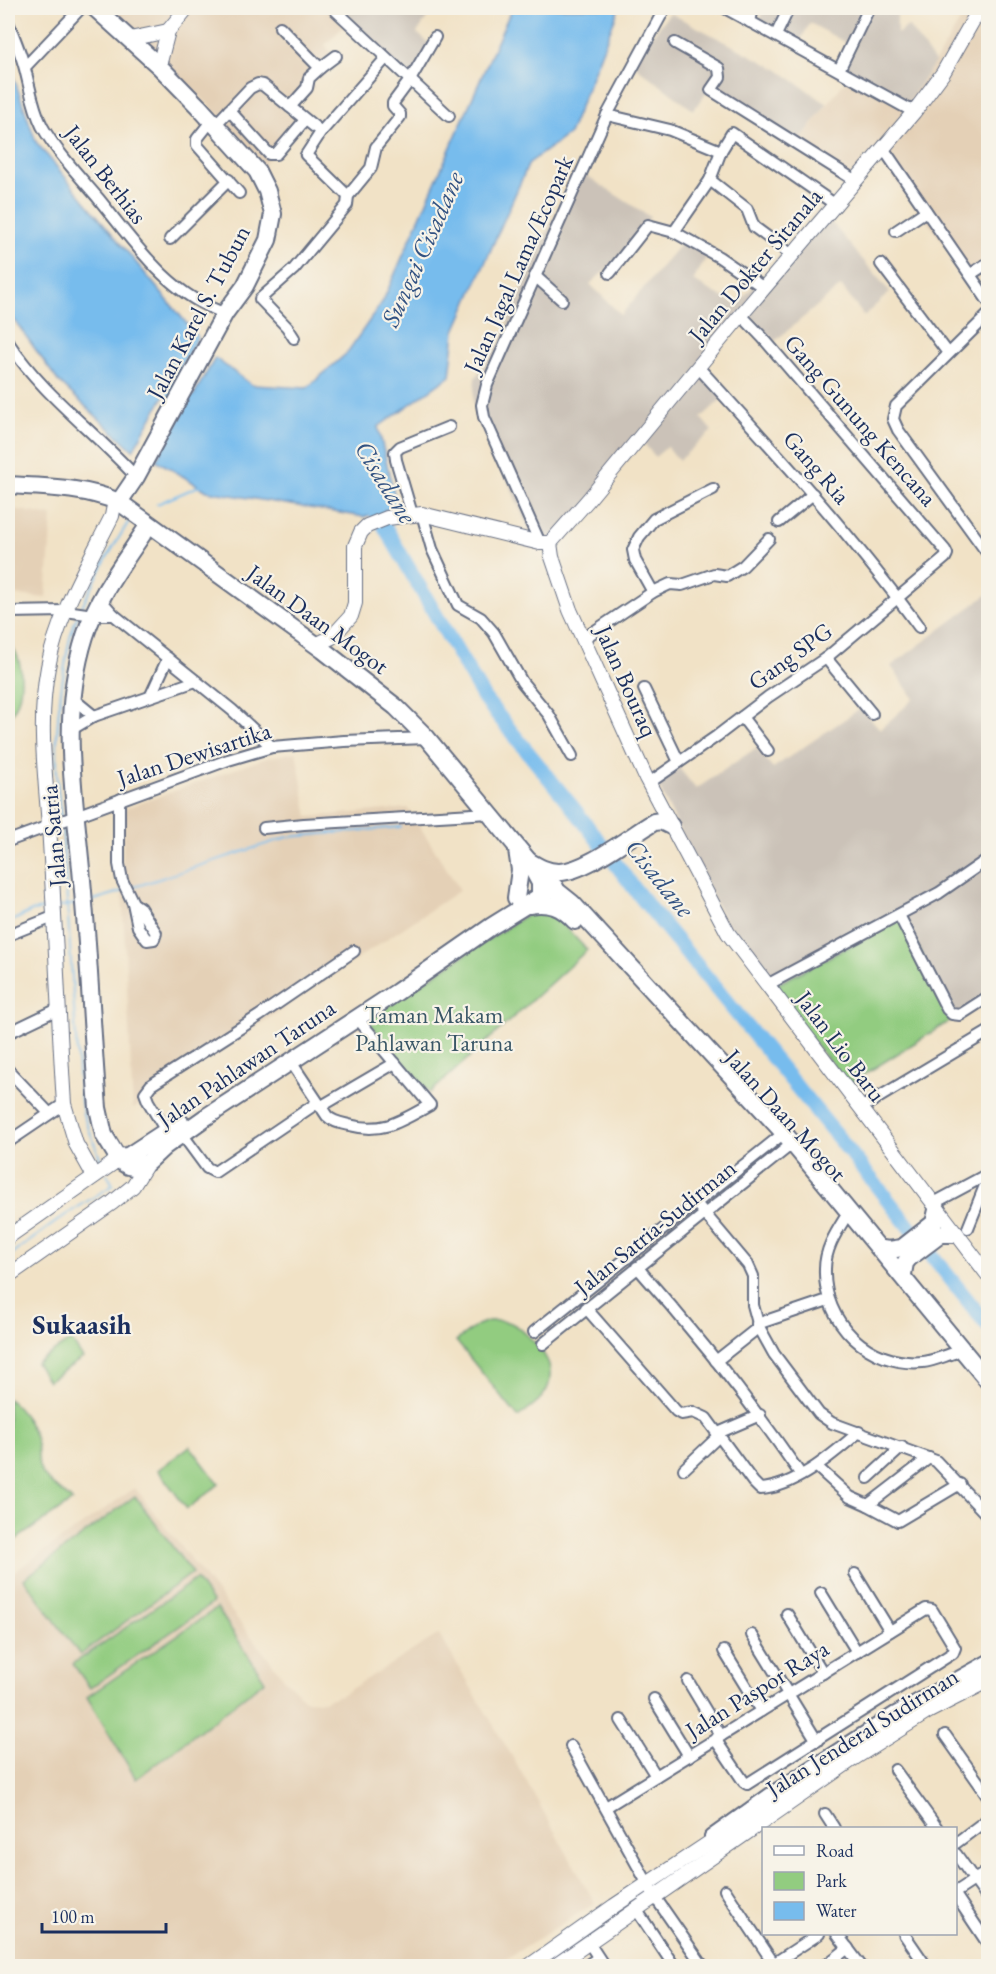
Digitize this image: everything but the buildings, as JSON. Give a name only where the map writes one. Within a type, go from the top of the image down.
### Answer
[{"type":"highway","name":"Jalan Karel S. Tubun","points":[[95,8],[159,66],[214,122],[256,171],[267,191],[273,214],[268,240],[245,286],[221,320],[136,477],[120,499]]},
{"type":"highway","name":"Jalan Daan Mogot","points":[[8,485],[63,489],[120,499],[148,526],[316,645],[396,707],[427,738],[490,813],[527,859],[545,889],[572,903],[882,1249],[988,1381]]},
{"type":"highway","points":[[120,499],[140,509],[163,528],[172,543]]},
{"type":"highway","name":"Jalan Satria","points":[[114,1161],[104,1135],[98,1108],[69,730],[72,698],[84,638],[92,615],[148,526]]},
{"type":"highway","points":[[527,859],[548,871],[558,873],[581,867],[657,820],[673,830]]},
{"type":"highway","points":[[515,844],[520,870],[519,902]]},
{"type":"highway","points":[[572,903],[570,885],[581,867]]},
{"type":"highway","name":"Jalan Pahlawan Taruna","points":[[148,1162],[174,1132],[382,989],[519,902],[545,889]]},
{"type":"highway","name":"Jalan Daan Mogot","points":[[519,902],[550,904],[563,909],[785,1141],[988,1396]]},
{"type":"highway","name":"Jalan Pahlawan Taruna","points":[[114,1161],[174,1132],[291,1062],[492,926],[519,902]]},
{"type":"highway","points":[[114,1161],[134,1167],[148,1162]]},
{"type":"highway","points":[[882,1249],[905,1253],[945,1222]]},
{"type":"highway","points":[[903,1275],[905,1253]]},
{"type":"main road","points":[[159,66],[168,31],[187,8]]},
{"type":"main road","name":"Jalan Dokter Sitanala","points":[[545,543],[856,181],[886,153],[943,74],[980,8]]},
{"type":"main road","points":[[130,39],[168,31]]},
{"type":"main road","points":[[96,1175],[76,1144],[64,1104],[50,825],[41,741],[42,703],[48,664],[67,611],[120,499]]},
{"type":"main road","points":[[316,645],[332,637],[351,616],[355,603],[355,546],[361,532],[367,526],[387,518],[413,514],[545,543]]},
{"type":"main road","name":"Jalan Bouraq","points":[[545,543],[570,610],[649,783],[673,830]]},
{"type":"main road","name":"Jalan Lio Baru","points":[[673,830],[728,933],[945,1222],[988,1275]]},
{"type":"main road","points":[[8,1237],[114,1161]]},
{"type":"main road","name":"Jalan Pahlawan Taruna","points":[[8,1276],[133,1186],[148,1162]]},
{"type":"main road","name":"Jalan Jenderal Sudirman","points":[[529,1966],[648,1883],[852,1748],[913,1709],[988,1669]]},
{"type":"main road","name":"Jalan Jenderal Sudirman","points":[[555,1966],[573,1961],[589,1943],[636,1909],[856,1757],[929,1711],[988,1681]]},
{"type":"street","points":[[25,67],[81,8]]},
{"type":"street","points":[[333,8],[449,116]]},
{"type":"street","name":"Jalan Jagal Lama/Ecopark","points":[[545,543],[484,417],[482,405],[488,385],[607,115],[665,8]]},
{"type":"street","points":[[725,8],[914,112]]},
{"type":"street","points":[[750,22],[753,8]]},
{"type":"street","points":[[776,35],[789,8]]},
{"type":"street","points":[[839,70],[869,8]]},
{"type":"street","name":"Jalan Berhias","points":[[8,22],[25,67],[36,112],[43,128],[142,254],[161,273],[221,320]]},
{"type":"street","points":[[280,27],[320,68]]},
{"type":"street","points":[[294,338],[287,327],[260,299],[294,269],[347,206],[348,196],[371,168],[376,147],[401,116],[393,104],[435,37]]},
{"type":"street","points":[[675,43],[719,68],[720,77],[711,90],[856,181]]},
{"type":"street","points":[[290,106],[307,88],[309,78],[336,56]]},
{"type":"street","points":[[348,196],[306,155],[321,132],[386,58]]},
{"type":"street","points":[[239,193],[197,145],[197,139],[250,88],[258,84],[263,85],[321,132]]},
{"type":"street","points":[[229,110],[269,154],[276,154],[305,120]]},
{"type":"street","points":[[607,115],[670,130],[721,151]]},
{"type":"street","points":[[674,232],[710,180],[721,151],[732,133],[836,205]]},
{"type":"street","points":[[886,153],[988,301]]},
{"type":"street","points":[[170,239],[229,180]]},
{"type":"street","points":[[710,180],[747,209],[754,227],[792,255]]},
{"type":"street","points":[[896,231],[926,211]]},
{"type":"street","points":[[610,273],[648,225],[674,232],[719,257],[764,288]]},
{"type":"street","points":[[971,274],[988,263]]},
{"type":"street","points":[[881,264],[948,353]]},
{"type":"street","points":[[535,276],[562,300]]},
{"type":"street","name":"Gang Gunung Kencana","points":[[741,315],[947,554]]},
{"type":"street","points":[[988,315],[896,406],[893,419],[898,430],[988,554]]},
{"type":"street","points":[[8,342],[40,385],[136,477]]},
{"type":"street","name":"Gang Ria","points":[[698,367],[813,494],[919,627]]},
{"type":"street","points":[[448,427],[400,447],[395,452],[413,514],[458,605],[481,618],[494,633],[522,682],[549,716],[572,756]]},
{"type":"street","points":[[653,591],[635,560],[633,550],[639,537],[654,519],[713,489]]},
{"type":"street","points":[[779,522],[813,494]]},
{"type":"street","points":[[583,639],[653,591],[670,584],[682,585],[714,574],[728,576],[743,566],[770,539]]},
{"type":"street","name":"Gang SPG","points":[[649,783],[826,658],[947,554]]},
{"type":"street","points":[[100,599],[114,615],[254,729],[272,747]]},
{"type":"street","points":[[8,612],[67,611],[92,615],[114,615]]},
{"type":"street","points":[[151,695],[168,658]]},
{"type":"street","points":[[826,658],[872,714]]},
{"type":"street","points":[[69,730],[94,716],[196,681]]},
{"type":"street","points":[[644,689],[679,762]]},
{"type":"street","points":[[72,698],[94,716]]},
{"type":"street","points":[[742,717],[768,751]]},
{"type":"street","name":"Jalan Dewisartika","points":[[8,841],[228,760],[272,747],[344,741],[427,738]]},
{"type":"street","points":[[121,799],[119,804],[119,864],[122,880],[130,898]]},
{"type":"street","points":[[264,828],[490,813]]},
{"type":"street","points":[[767,985],[899,915],[939,892],[988,859]]},
{"type":"street","points":[[899,915],[947,1009],[952,1014],[960,1014],[988,998]]},
{"type":"street","points":[[8,935],[53,916]]},
{"type":"street","points":[[354,951],[259,1016],[151,1085],[145,1093],[148,1101],[174,1132],[207,1168],[215,1172],[319,1105],[395,1063]]},
{"type":"street","points":[[8,1033],[58,1009]]},
{"type":"street","points":[[291,1062],[327,1116],[336,1122],[370,1129],[395,1124],[430,1105],[357,1018]]},
{"type":"street","points":[[861,1108],[988,1032]]},
{"type":"street","points":[[8,1070],[49,1113]]},
{"type":"street","points":[[8,1142],[64,1104]]},
{"type":"street","name":"Jalan Satria-Sudirman","points":[[534,1332],[695,1202],[785,1141]]},
{"type":"street","name":"Jalan Satria-Sudirman","points":[[543,1344],[704,1213],[785,1141]]},
{"type":"street","points":[[945,1222],[988,1176]]},
{"type":"street","points":[[945,1222],[988,1176]]},
{"type":"street","points":[[695,1202],[748,1265],[753,1276],[753,1305],[758,1325],[774,1354],[819,1414],[832,1423],[929,1458],[942,1466],[987,1514]]},
{"type":"street","points":[[845,1218],[831,1242],[825,1268],[828,1300],[840,1325],[863,1347],[892,1360],[924,1362],[954,1353]]},
{"type":"street","points":[[637,1267],[760,1415],[801,1475]]},
{"type":"street","points":[[716,1361],[758,1325],[828,1300]]},
{"type":"street","points":[[586,1308],[676,1411],[681,1414],[693,1412],[706,1418],[760,1489],[769,1488],[817,1467],[859,1432]]},
{"type":"street","points":[[684,1469],[719,1434],[760,1415]]},
{"type":"street","points":[[868,1478],[902,1447]]},
{"type":"street","points":[[868,1505],[929,1458]]},
{"type":"street","points":[[817,1467],[850,1497],[898,1521],[960,1484]]},
{"type":"street","points":[[855,1574],[890,1631]]},
{"type":"street","points":[[821,1593],[857,1652]]},
{"type":"street","name":"Jalan Paspor Raya","points":[[606,1808],[926,1609],[932,1610],[956,1648],[955,1651],[817,1741]]},
{"type":"street","points":[[787,1614],[823,1672]]},
{"type":"street","points":[[688,1681],[718,1738],[746,1784],[817,1741],[752,1635]]},
{"type":"street","points":[[724,1652],[761,1711]]},
{"type":"street","name":"Jalan Jenderal Sudirman","points":[[696,1852],[711,1834],[792,1779],[895,1712],[988,1660]]},
{"type":"street","points":[[654,1699],[689,1756]]},
{"type":"street","points":[[621,1720],[656,1776]]},
{"type":"street","points":[[945,1735],[988,1796]]},
{"type":"street","points":[[571,1746],[655,1897],[703,1966]]},
{"type":"street","points":[[896,1770],[936,1827]]},
{"type":"street","points":[[825,1814],[833,1827]]},
{"type":"street","points":[[957,1842],[988,1819]]},
{"type":"street","points":[[957,1855],[988,1899]]},
{"type":"street","points":[[957,1893],[988,1870]]},
{"type":"street","points":[[725,1890],[772,1965],[817,1935]]},
{"type":"street","points":[[957,1896],[988,1944]]},
{"type":"street","points":[[636,1909],[674,1966]]},
{"type":"street","points":[[838,1935],[861,1966]]},
{"type":"street","points":[[905,1935],[926,1966]]},
{"type":"street","points":[[586,1966],[601,1962],[589,1943]]},
{"type":"street","points":[[825,1966],[848,1948]]},
{"type":"shaded area","points":[[107,8],[332,8],[347,23],[325,45],[332,54],[308,80],[315,87],[294,108],[304,119],[262,166],[207,103]]},
{"type":"shaded area","points":[[332,8],[434,8],[417,33],[432,46],[414,87]]},
{"type":"shaded area","points":[[765,8],[897,8],[897,34],[908,26],[935,62],[904,108],[837,70],[848,44],[810,23],[799,43],[759,19]]},
{"type":"shaded area","points":[[968,8],[988,8],[988,272],[974,283],[880,160],[856,183],[798,143],[849,76],[904,108]]},
{"type":"shaded area","points":[[670,13],[777,69],[827,104],[798,143],[712,86],[693,110],[631,63]]},
{"type":"shaded area","points":[[576,169],[650,217],[632,246],[590,284],[621,315],[682,242],[707,256],[693,281],[737,305],[820,209],[890,292],[864,316],[841,286],[775,341],[750,315],[705,367],[726,395],[701,418],[712,431],[679,460],[667,447],[655,457],[643,442],[552,550],[534,541],[473,402],[475,378],[501,341],[517,297]]},
{"type":"shaded area","points":[[8,508],[52,516],[46,598],[8,594]]},
{"type":"shaded area","points":[[988,594],[988,997],[953,1019],[768,989],[719,910],[655,779],[676,764],[696,789],[756,748],[773,768],[861,708],[880,729],[914,699],[891,666]]},
{"type":"shaded area","points":[[296,752],[308,817],[408,808],[460,890],[133,1109],[122,888],[124,809],[266,758]]},
{"type":"shaded area","points":[[135,1488],[286,1681],[306,1700],[324,1701],[343,1694],[439,1634],[516,1763],[595,1903],[495,1966],[8,1966],[8,1576]]},
{"type":"green space","points":[[8,642],[18,659],[21,680],[18,701],[8,718]]},
{"type":"green space","name":"Taman Makam Pahlawan Taruna","points":[[546,913],[556,917],[587,950],[430,1093],[366,1019],[523,917]]},
{"type":"green space","points":[[904,918],[953,1019],[849,1084],[768,989]]},
{"type":"green space","points":[[488,1321],[505,1321],[516,1326],[536,1345],[548,1363],[550,1377],[546,1392],[518,1417],[456,1341],[478,1325]]},
{"type":"green space","points":[[71,1340],[83,1358],[48,1381],[36,1363]]},
{"type":"green space","points":[[8,1399],[23,1414],[33,1432],[38,1448],[39,1466],[43,1474],[72,1501],[8,1545]]},
{"type":"green space","points":[[190,1446],[219,1484],[187,1509],[158,1470]]},
{"type":"green space","points":[[135,1496],[192,1573],[80,1655],[24,1579]]},
{"type":"green space","points":[[196,1579],[213,1603],[90,1688],[73,1664]]},
{"type":"green space","points":[[217,1608],[265,1681],[136,1779],[87,1697]]},
{"type":"water","points":[[512,8],[619,8],[569,134],[529,163],[455,331],[450,376],[378,427],[397,506],[364,517],[207,491],[156,460],[215,358],[252,385],[307,388],[347,353],[383,301]]},
{"type":"water","points":[[8,61],[36,142],[198,337],[133,450],[58,381],[8,311]]},
{"type":"waterway","name":"Sungai Cisadane","points":[[153,376],[206,415]]},
{"type":"waterway","points":[[157,504],[199,486]]},
{"type":"waterway","name":"Cisadane","points":[[375,510],[484,698],[578,814],[640,896],[837,1136],[988,1326]]},
{"type":"waterway","points":[[80,610],[106,559],[129,521]]},
{"type":"waterway","points":[[61,817],[56,760],[58,722],[68,646],[78,615]]},
{"type":"waterway","points":[[62,825],[79,1084],[83,1114],[102,1163]]},
{"type":"waterway","points":[[131,888],[288,837],[401,827]]},
{"type":"waterway","points":[[91,901],[123,891]]},
{"type":"waterway","points":[[58,907],[76,904]]},
{"type":"waterway","points":[[8,923],[32,911],[50,908]]},
{"type":"waterway","points":[[8,1257],[64,1216],[113,1185],[107,1174]]},
{"type":"district","name":"Sukaasih","points":[[82,1324]]}]
